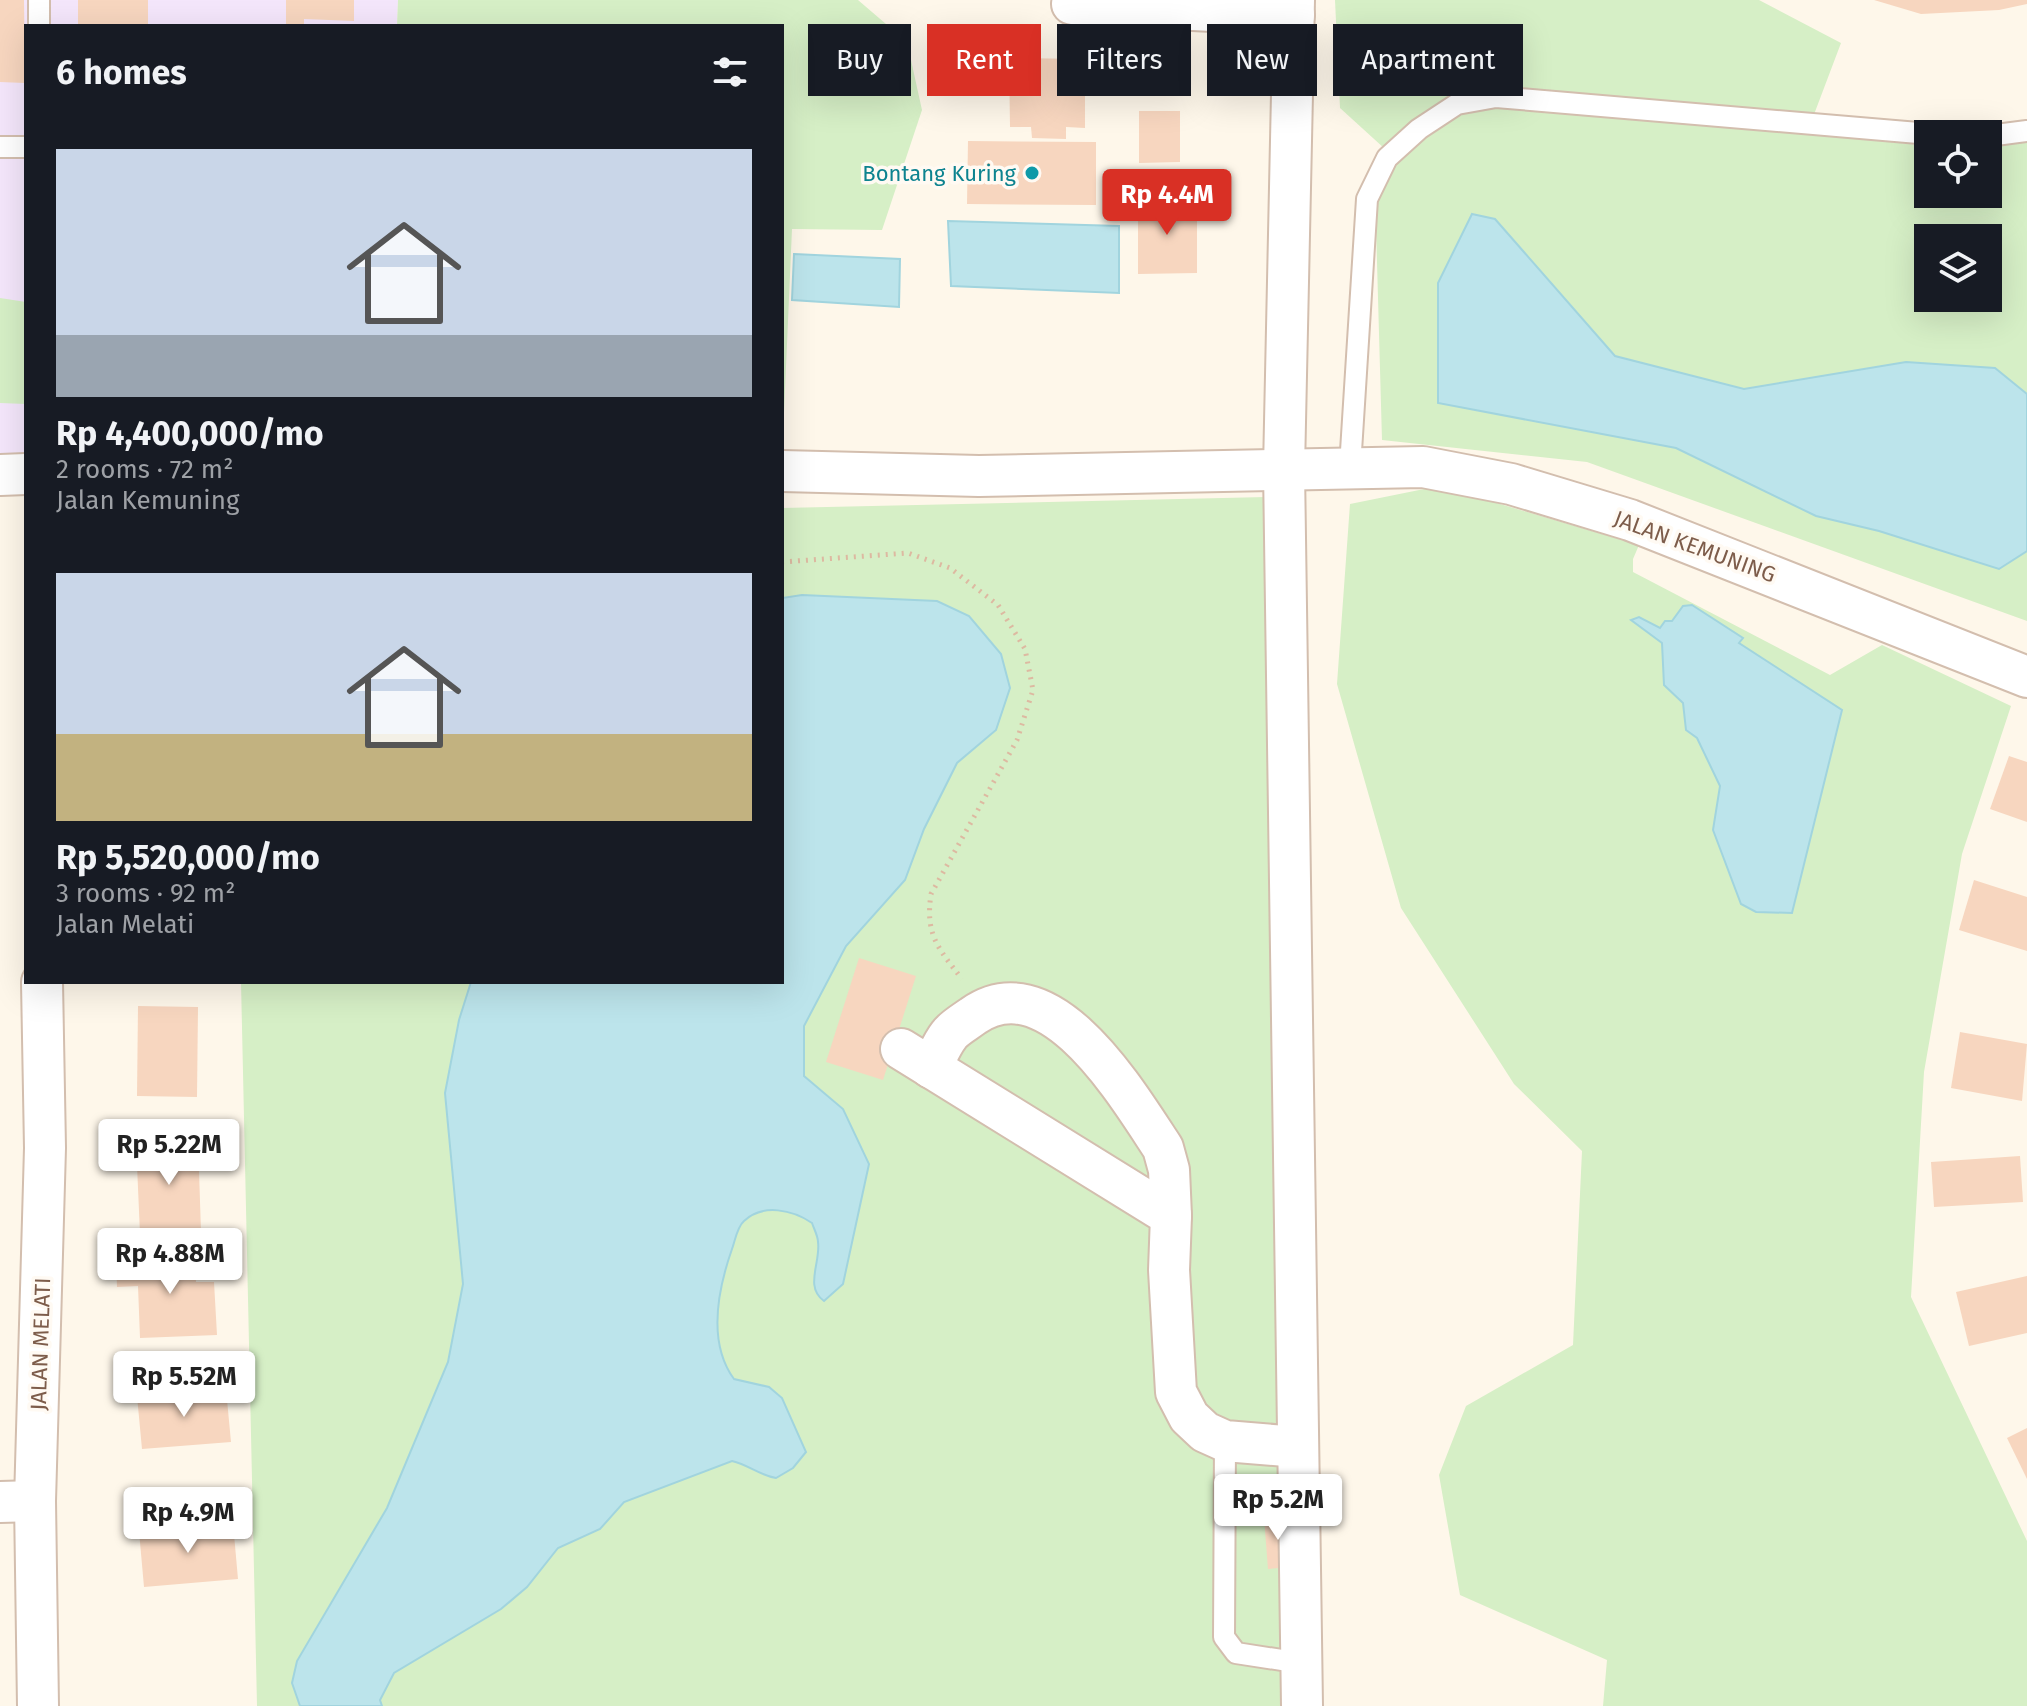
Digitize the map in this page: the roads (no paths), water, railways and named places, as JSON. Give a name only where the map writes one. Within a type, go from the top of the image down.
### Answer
[{"type":"street","points":[[1072,4],[1294,7],[1284,469],[1302,1706]]},
{"type":"street","name":"JALAN KEMUNING","points":[[784,471],[979,476],[1423,467],[1511,484],[1600,511],[1851,605],[2027,677]]},
{"type":"street","points":[[0,475],[24,474]]},
{"type":"street","name":"JALAN MELATI","points":[[38,1706],[17,1502],[45,1148],[42,984]]},
{"type":"street","points":[[1171,1216],[916,1058],[984,1009],[1012,1001],[1038,1006],[1072,1029],[1163,1148],[1169,1170],[1171,1216],[1169,1270],[1176,1392],[1189,1417],[1205,1432],[1225,1441],[1298,1447]]},
{"type":"lane","points":[[39,0],[39,24]]},
{"type":"lane","points":[[1350,467],[1367,199],[1387,158],[1419,129],[1457,104],[1496,97],[1914,133]]},
{"type":"lane","points":[[2002,134],[2027,131]]},
{"type":"lane","points":[[0,147],[24,147]]},
{"type":"lane","points":[[1225,1441],[1224,1637],[1236,1653],[1301,1663]]},
{"type":"water","points":[[1472,214],[1495,219],[1615,356],[1744,389],[1906,362],[1995,368],[2027,394],[2027,551],[1999,569],[1879,531],[1816,516],[1676,448],[1438,403],[1438,283]]},
{"type":"water","points":[[948,221],[1119,226],[1119,293],[951,286]]},
{"type":"water","points":[[794,254],[900,259],[899,307],[792,300]]},
{"type":"water","points":[[802,595],[937,601],[969,616],[1001,654],[1010,688],[996,730],[957,763],[924,829],[905,880],[846,946],[804,1026],[804,1076],[843,1109],[869,1164],[843,1284],[824,1301],[818,1295],[814,1281],[818,1240],[812,1223],[778,1210],[760,1212],[744,1221],[727,1265],[718,1315],[720,1349],[726,1364],[734,1379],[769,1387],[782,1398],[806,1452],[793,1468],[776,1478],[732,1461],[624,1502],[600,1529],[558,1548],[527,1587],[501,1609],[394,1673],[380,1700],[382,1706],[300,1706],[292,1683],[297,1661],[387,1508],[448,1362],[463,1284],[445,1093],[459,1020],[470,984],[784,984],[784,598]]},
{"type":"water","points":[[1692,605],[1743,638],[1739,643],[1842,710],[1792,913],[1756,912],[1741,904],[1713,830],[1720,786],[1697,738],[1686,730],[1683,703],[1664,685],[1662,643],[1631,620],[1639,617],[1660,628],[1665,621],[1672,621],[1683,606]]},
{"type":"place","name":"Bontang Kuring","points":[[1032,173]]}]
